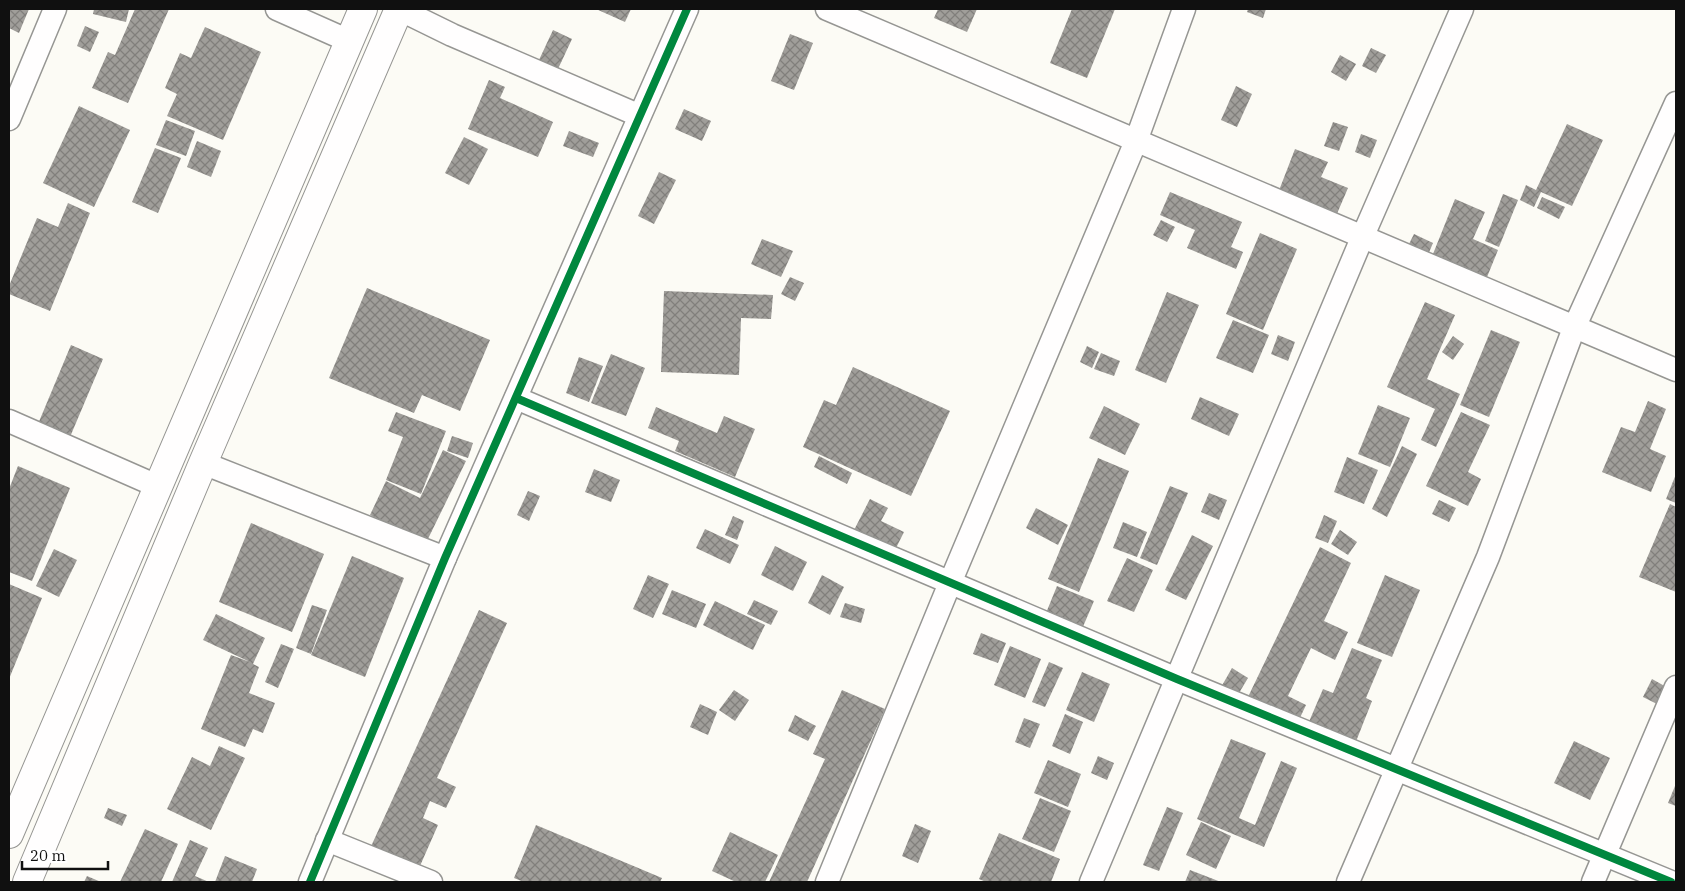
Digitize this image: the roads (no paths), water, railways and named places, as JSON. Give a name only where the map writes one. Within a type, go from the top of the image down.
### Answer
[{"type":"street","points":[[9,119],[55,9]]},
{"type":"street","points":[[277,9],[349,41]]},
{"type":"street","points":[[9,834],[363,9]]},
{"type":"street","points":[[27,882],[203,463],[399,9],[452,35],[638,115]]},
{"type":"street","points":[[310,882],[446,558],[638,115],[687,9]]},
{"type":"street","points":[[827,9],[1676,370]]},
{"type":"street","points":[[827,882],[950,582],[1136,141],[1184,9]]},
{"type":"street","points":[[1091,882],[1362,238],[1462,9]]},
{"type":"street","points":[[1348,882],[1488,557],[1574,328],[1676,103]]},
{"type":"street","points":[[516,398],[1177,680],[1671,882]]},
{"type":"street","points":[[9,421],[157,486]]},
{"type":"street","points":[[203,463],[446,558]]},
{"type":"street","points":[[1593,882],[1676,687]]},
{"type":"street","points":[[327,840],[431,882]]}]
